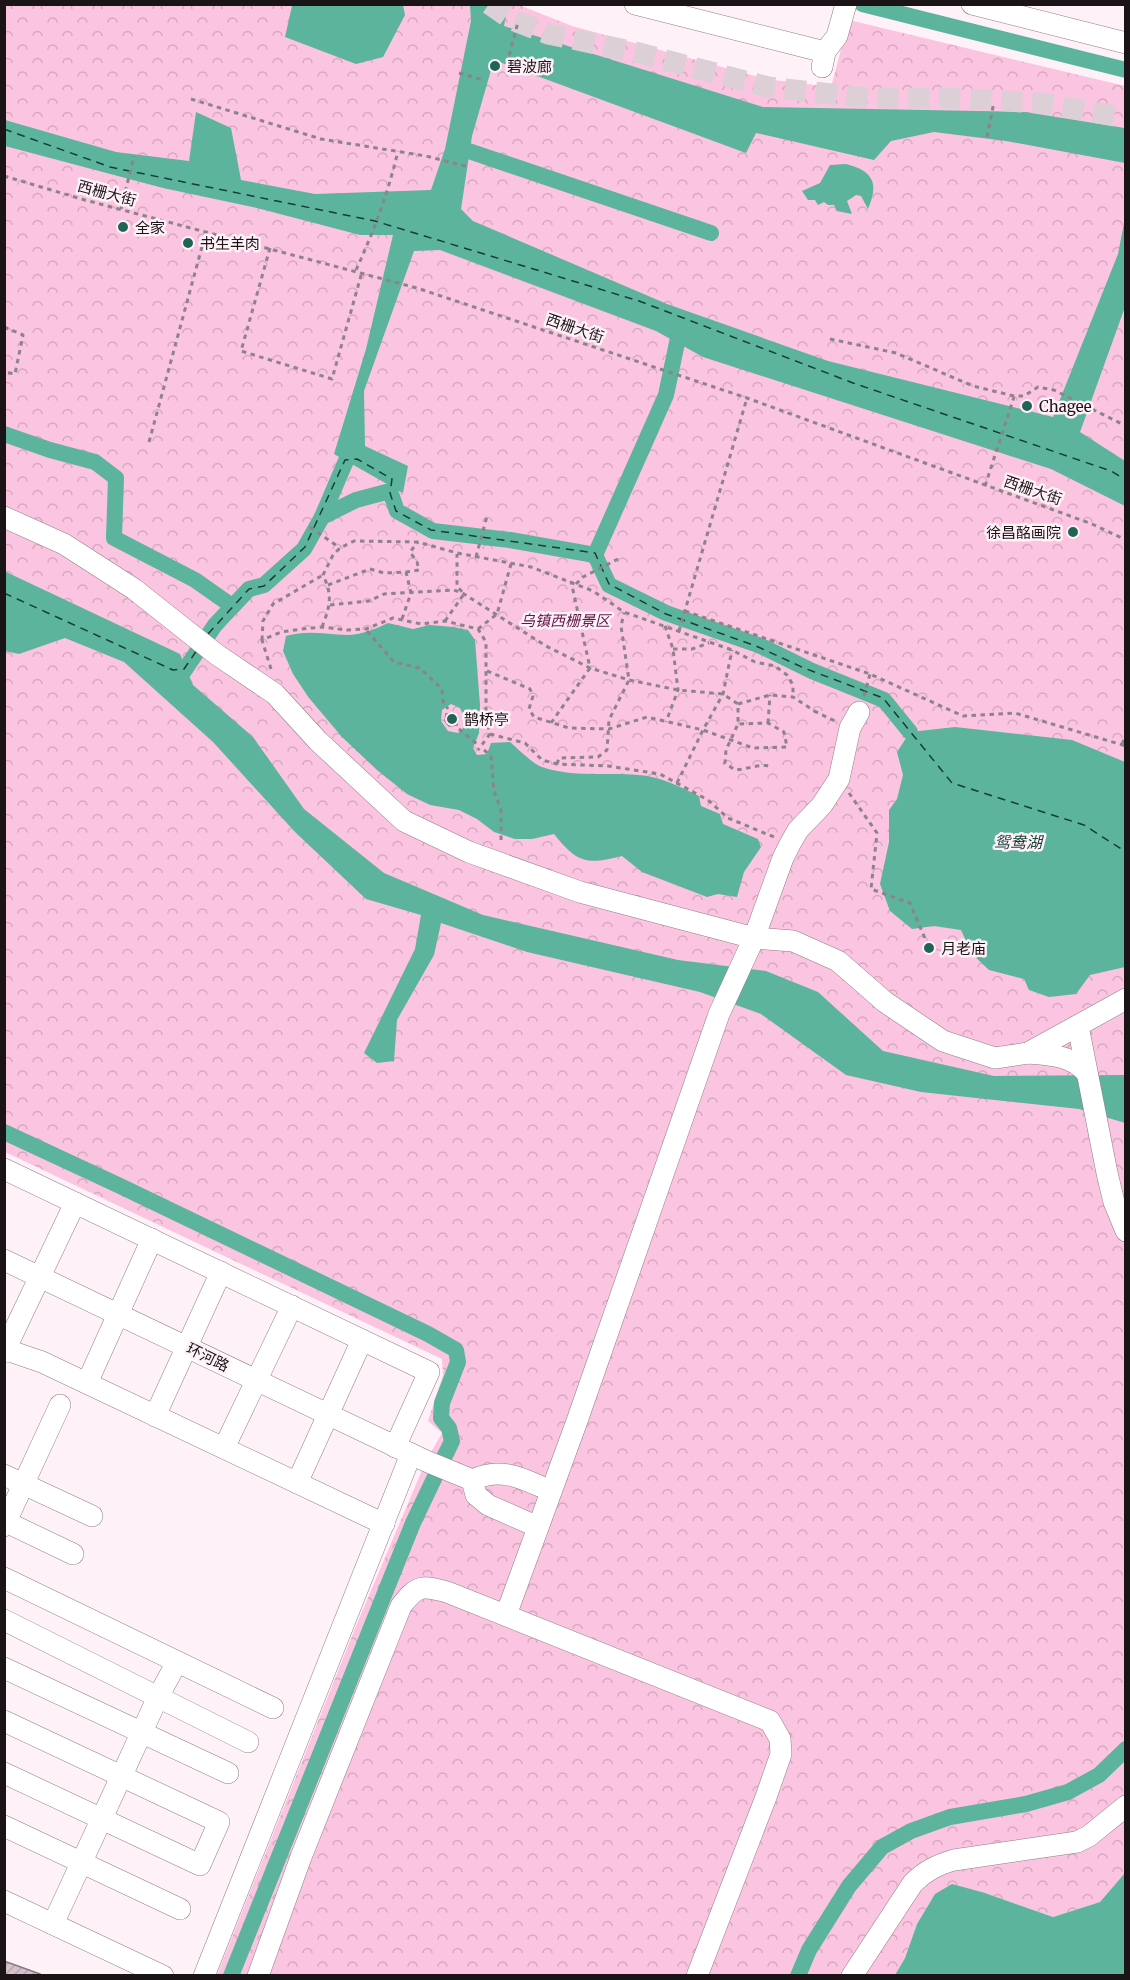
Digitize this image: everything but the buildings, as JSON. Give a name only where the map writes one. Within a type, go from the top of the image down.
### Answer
[{"type":"street","points":[[635,4],[824,59],[837,36],[843,14]]},
{"type":"street","points":[[972,4],[1125,43]]},
{"type":"street","points":[[4,517],[64,544],[134,589],[216,654],[276,694],[318,741],[404,821],[469,852],[580,892],[754,938],[792,941],[838,961],[885,1002],[943,1041],[995,1058],[1028,1053],[1069,1059],[1078,1063],[1086,1072]]},
{"type":"street","points":[[506,1616],[719,1014],[754,938],[790,844],[798,830],[822,805],[839,779],[854,720]]},
{"type":"street","points":[[1028,1053],[1125,999]]},
{"type":"street","points":[[1078,1026],[1114,1202],[1125,1231]]},
{"type":"street","points":[[6,1172],[152,1239],[429,1372],[411,1454],[204,1976]]},
{"type":"street","points":[[75,1203],[5,1350],[42,1362],[384,1524]]},
{"type":"street","points":[[87,1383],[152,1239]]},
{"type":"street","name":"环河路","points":[[4,1260],[328,1415],[472,1480]]},
{"type":"street","points":[[155,1416],[221,1272]]},
{"type":"street","points":[[224,1448],[292,1306]]},
{"type":"street","points":[[297,1483],[362,1340]]},
{"type":"street","points":[[60,1405],[14,1480],[5,1523],[73,1554]]},
{"type":"street","points":[[538,1527],[488,1505],[476,1495],[472,1480],[485,1474],[512,1475],[551,1491]]},
{"type":"street","points":[[14,1480],[92,1516]]},
{"type":"street","points":[[4,1578],[273,1708]]},
{"type":"street","points":[[258,1976],[301,1857],[401,1606],[412,1591],[427,1586],[770,1721],[780,1738],[781,1754],[697,1976]]},
{"type":"street","points":[[4,1620],[248,1742]]},
{"type":"street","points":[[53,1924],[158,1697],[177,1662]]},
{"type":"street","points":[[4,1668],[228,1773]]},
{"type":"street","points":[[4,1721],[219,1822],[200,1865],[4,1773]]},
{"type":"street","points":[[852,1976],[913,1883],[923,1873],[937,1865],[954,1860],[1077,1842],[1089,1836],[1125,1806]]},
{"type":"street","points":[[4,1826],[180,1909]]},
{"type":"street","points":[[4,1901],[161,1975]]},
{"type":"path","points":[[507,64],[518,22]]},
{"type":"path","points":[[459,73],[483,80]]},
{"type":"path","points":[[191,99],[321,140],[426,156],[469,167]]},
{"type":"path","points":[[987,137],[994,102]]},
{"type":"path","points":[[356,270],[373,233],[390,185],[398,151]]},
{"type":"path","points":[[121,209],[134,156]]},
{"type":"path","name":"西栅大街","points":[[4,176],[417,288],[747,398],[1092,524],[1125,540]]},
{"type":"path","points":[[149,442],[206,231]]},
{"type":"path","points":[[270,248],[241,351],[332,379],[362,272]]},
{"type":"path","points":[[4,327],[23,335],[15,374],[4,372]]},
{"type":"path","points":[[830,339],[896,353],[973,386],[1014,396],[1024,396],[1038,387],[1054,390],[1125,426]]},
{"type":"path","points":[[985,486],[1014,396]]},
{"type":"path","points":[[679,631],[747,398]]},
{"type":"path","points":[[476,557],[487,516]]},
{"type":"path","points":[[310,527],[340,548]]},
{"type":"path","points":[[276,694],[269,659],[262,640],[262,621],[273,604],[323,575],[333,555],[340,548],[354,541],[418,542],[457,553],[531,567],[571,581],[593,591],[624,612],[732,650],[755,662],[776,666],[787,675],[793,685],[793,697]]},
{"type":"path","points":[[328,585],[370,569],[384,573],[419,570],[410,552],[418,542]]},
{"type":"path","points":[[457,553],[457,586],[464,594]]},
{"type":"path","points":[[576,584],[583,577],[618,559]]},
{"type":"path","points":[[478,629],[497,614],[511,563]]},
{"type":"path","points":[[402,619],[411,593],[406,572]]},
{"type":"path","points":[[322,627],[330,605],[328,585],[323,575]]},
{"type":"path","points":[[551,723],[590,668],[571,581]]},
{"type":"path","points":[[330,605],[369,601],[384,594],[454,590],[497,614],[546,646],[590,668],[629,680],[678,690],[723,694],[738,704],[770,695],[793,697],[814,711],[854,720],[870,674]]},
{"type":"path","points":[[445,621],[464,594]]},
{"type":"path","points":[[685,610],[870,674],[963,716],[1015,712],[1123,745],[1125,735]]},
{"type":"path","points":[[557,764],[559,758],[598,757],[607,750],[609,720],[629,680],[621,626],[624,612]]},
{"type":"path","points":[[262,640],[281,632],[322,627],[347,630],[366,629],[393,618],[421,624],[445,621],[478,629],[486,642],[486,717],[490,734]]},
{"type":"path","points":[[665,626],[673,649],[678,690],[666,722]]},
{"type":"path","points":[[368,631],[394,662],[420,668],[442,688],[443,701],[448,709]]},
{"type":"path","points":[[673,649],[692,649],[710,643]]},
{"type":"path","points":[[677,783],[723,694],[732,650]]},
{"type":"path","points":[[487,671],[530,689],[533,696],[530,709],[534,717],[569,728],[609,729],[646,717],[703,730],[753,748],[788,747],[784,732],[768,723],[738,724]]},
{"type":"path","points":[[768,723],[770,695]]},
{"type":"path","points":[[738,704],[738,724],[726,750],[725,763],[735,770],[747,769],[760,764],[771,766]]},
{"type":"path","points":[[459,729],[477,744]]},
{"type":"path","points":[[478,750],[490,734]]},
{"type":"path","points":[[490,734],[525,743],[542,759],[557,764],[624,768],[660,774],[708,800],[728,818],[790,844]]},
{"type":"path","points":[[484,750],[491,756],[494,791],[501,810],[501,841]]},
{"type":"path","points":[[839,779],[877,833],[871,889],[910,903],[929,948]]},
{"type":"green space","name":"乌镇西栅景区","points":[[5,5],[519,5],[572,26],[766,79],[831,87],[849,20],[1125,86],[1126,1873],[1100,1902],[1053,1917],[985,1893],[935,1894],[917,1924],[905,1958],[895,1975],[217,1975],[356,1626],[426,1461],[442,1433],[428,1421],[443,1375],[442,1359],[5,1152]]},
{"type":"water","points":[[508,4],[504,26],[763,107],[1025,112],[1125,128],[1125,163],[1006,141],[934,132],[891,141],[874,160],[756,133],[746,153],[494,60],[472,136],[461,209],[473,221],[667,304],[828,361],[1053,417],[1118,254],[1125,218],[1125,307],[1080,432],[1125,461],[1125,506],[1051,469],[703,357],[656,331],[440,250],[414,251],[364,391],[365,446],[408,466],[403,493],[334,454],[366,349],[393,235],[360,235],[257,208],[163,188],[5,146],[5,120],[116,152],[189,161],[196,112],[231,128],[241,180],[315,194],[431,190],[445,149],[471,21],[470,5]]},
{"type":"water","points":[[289,5],[403,5],[405,15],[383,57],[356,64],[285,37],[292,6]]},
{"type":"water","points":[[846,164],[863,170],[872,180],[873,192],[868,209],[861,196],[856,195],[847,201],[852,214],[837,211],[834,205],[824,202],[818,205],[815,200],[808,200],[802,191],[820,183],[830,165]]},
{"type":"water","points":[[4,571],[180,654],[193,685],[253,737],[304,809],[384,873],[483,915],[678,960],[766,971],[818,992],[883,1051],[994,1076],[1125,1075],[1125,1123],[1079,1109],[921,1092],[846,1075],[761,1014],[700,992],[527,952],[441,923],[434,955],[397,1020],[394,1061],[377,1063],[364,1053],[415,949],[421,915],[366,899],[295,832],[213,742],[124,662],[65,638],[19,654],[5,651]]},
{"type":"water","points":[[388,623],[413,629],[430,625],[453,627],[468,630],[475,640],[480,705],[479,733],[473,748],[477,755],[487,754],[491,743],[510,742],[534,763],[554,770],[578,774],[638,775],[662,780],[699,796],[701,806],[720,814],[723,824],[758,839],[761,847],[744,872],[737,897],[718,894],[707,897],[642,872],[622,856],[591,861],[584,859],[569,851],[554,834],[532,839],[515,839],[494,832],[477,819],[459,810],[430,805],[407,794],[342,737],[309,698],[293,674],[283,651],[286,636],[309,633],[352,635]],"holes":[[[451,704],[460,708],[465,718],[465,726],[458,733],[448,731],[441,721],[442,710]]]},
{"type":"water","name":"鸳鸯湖","points":[[955,727],[1072,740],[1125,762],[1125,967],[1090,975],[1076,994],[1049,997],[1029,990],[1024,979],[989,970],[972,954],[961,930],[934,926],[912,929],[890,911],[880,884],[889,842],[889,810],[897,799],[903,775],[897,752],[910,732]]},
{"type":"water","points":[[1125,1873],[1125,1975],[895,1975],[905,1958],[917,1924],[935,1894],[952,1884],[1053,1917],[1100,1902]]},
{"type":"waterway","points":[[862,4],[1126,70]]},
{"type":"waterway","points":[[454,146],[711,233]]},
{"type":"waterway","points":[[681,324],[666,395],[595,555],[609,585],[666,613],[761,646],[812,671],[884,700],[910,732]]},
{"type":"waterway","points":[[4,434],[95,462],[116,478],[114,538],[195,580],[232,606]]},
{"type":"waterway","points":[[322,517],[351,449],[352,439]]},
{"type":"waterway","points":[[180,677],[215,625],[249,589],[264,585],[304,549],[322,517],[356,500],[390,491],[397,511],[433,531],[510,540],[595,555]]},
{"type":"waterway","points":[[4,1132],[428,1334],[456,1350],[458,1362],[442,1403],[441,1418],[449,1428],[452,1441],[413,1523],[231,1976]]},
{"type":"waterway","points":[[798,1976],[809,1950],[849,1886],[882,1847],[911,1831],[950,1817],[1026,1804],[1068,1792],[1099,1775],[1126,1749]]},
{"type":"ferry route","points":[[4,129],[110,167],[375,221],[639,301],[853,383],[1111,471],[1126,480]]},
{"type":"ferry route","points":[[208,634],[249,589],[264,586],[305,547],[345,460],[357,459],[392,479],[390,493],[396,511],[431,530],[595,553],[609,584],[666,614],[756,646],[804,668],[883,698],[952,783],[1084,825],[1126,852]]},
{"type":"ferry route","points":[[4,593],[173,670],[184,669],[197,650]]},
{"type":"tunnel","points":[[489,4],[512,20],[548,34],[635,52],[768,87],[868,98],[946,98],[1042,103],[1126,118]]},
{"type":"place","name":"碧波廊","points":[[495,66]]},
{"type":"place","name":"全家","points":[[123,227]]},
{"type":"place","name":"书生羊肉","points":[[188,243]]},
{"type":"place","name":"Chagee","points":[[1027,406]]},
{"type":"place","name":"徐昌酩画院","points":[[1073,532]]},
{"type":"place","name":"鹊桥亭","points":[[452,719]]},
{"type":"place","name":"月老庙","points":[[929,948]]}]
